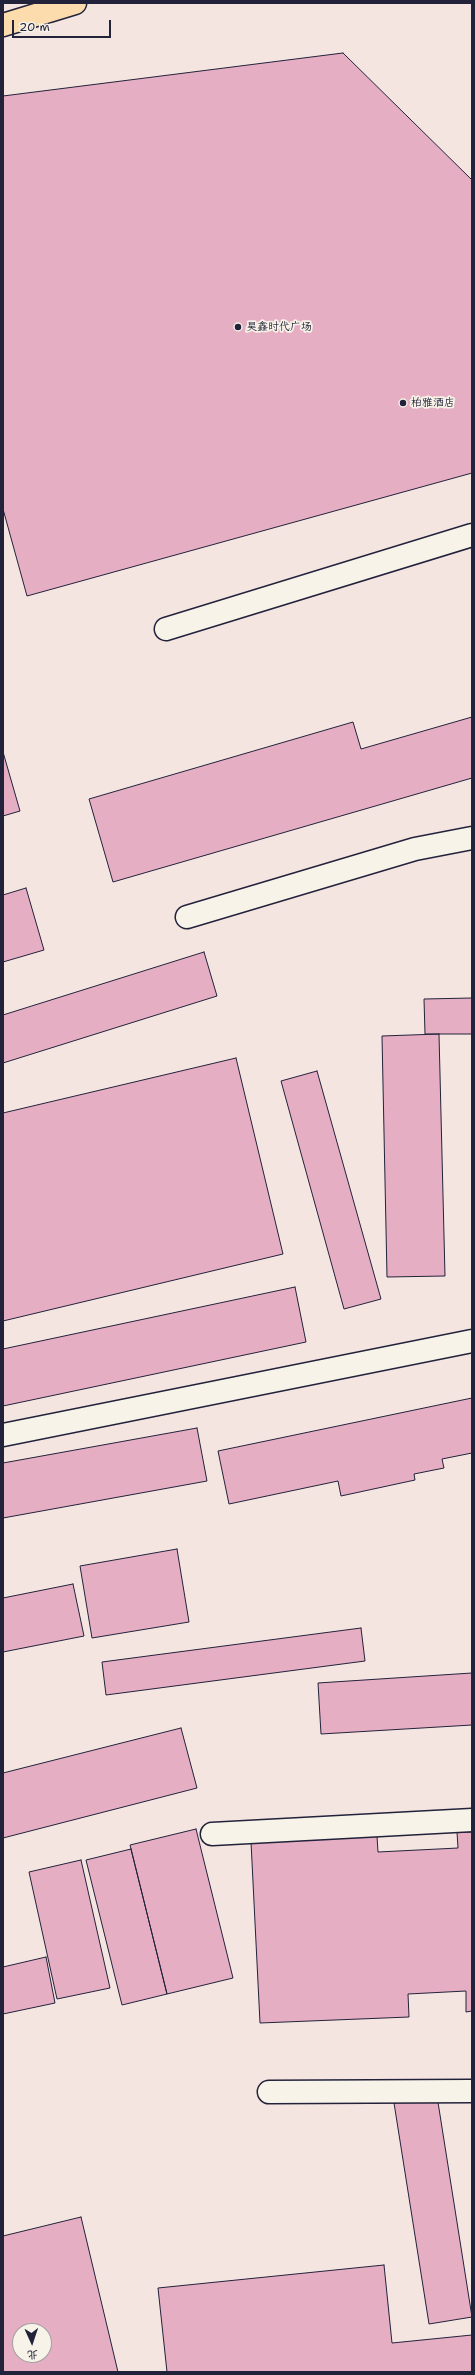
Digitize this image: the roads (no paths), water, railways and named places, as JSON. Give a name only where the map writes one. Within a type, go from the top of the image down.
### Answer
[{"type":"main road","points":[[3,25],[75,3]]},
{"type":"street","points":[[166,629],[472,535]]},
{"type":"street","points":[[187,917],[415,849],[472,838]]},
{"type":"street","points":[[3,1434],[472,1341]]},
{"type":"street","points":[[212,1834],[472,1820]]},
{"type":"street","points":[[269,2092],[472,2091]]},
{"type":"place","name":"昊鑫时代广场","points":[[238,327]]},
{"type":"place","name":"柏雅酒店","points":[[403,403]]}]
